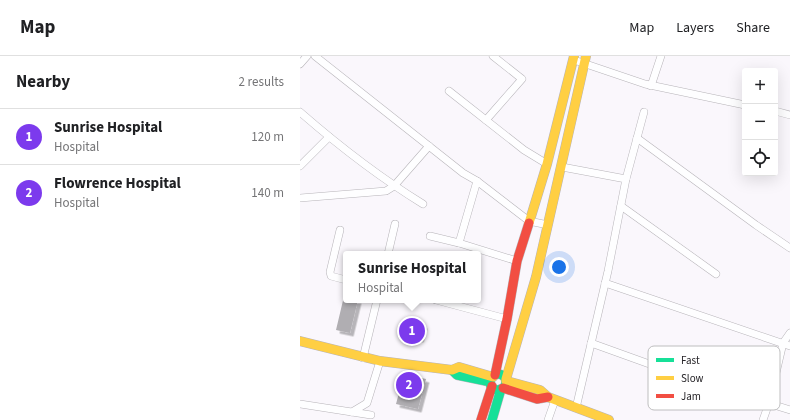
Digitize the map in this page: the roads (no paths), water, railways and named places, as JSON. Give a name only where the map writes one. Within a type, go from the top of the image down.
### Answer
[{"type":"street","points":[[300,64],[307,56]]},
{"type":"street","points":[[315,56],[463,173],[477,181],[529,221],[548,225]]},
{"type":"street","points":[[486,120],[522,79],[493,56]]},
{"type":"street","points":[[651,86],[661,56]]},
{"type":"street","points":[[492,420],[517,261],[547,164],[574,58],[586,60],[651,86],[742,104]]},
{"type":"street","points":[[482,420],[498,382],[536,277],[586,60]]},
{"type":"street","points":[[450,91],[524,150],[547,164]]},
{"type":"street","points":[[300,112],[329,137],[394,186],[423,204]]},
{"type":"street","points":[[576,408],[592,343],[626,179],[644,112]]},
{"type":"street","points":[[778,113],[790,115]]},
{"type":"street","points":[[300,166],[329,137]]},
{"type":"street","points":[[637,138],[790,248]]},
{"type":"street","points":[[300,198],[386,191],[394,186],[429,146]]},
{"type":"street","points":[[562,167],[626,179]]},
{"type":"street","points":[[459,243],[477,181]]},
{"type":"street","points":[[621,206],[716,274]]},
{"type":"street","points":[[389,251],[395,224]]},
{"type":"street","points":[[340,230],[330,272],[332,276],[343,279]]},
{"type":"street","points":[[430,236],[459,243],[517,261]]},
{"type":"street","points":[[605,283],[787,345]]},
{"type":"street","points":[[363,358],[376,303]]},
{"type":"street","points":[[447,303],[507,319]]},
{"type":"street","points":[[780,368],[790,333]]},
{"type":"street","points":[[300,341],[363,358],[452,370],[457,375],[498,382],[537,399],[552,399],[609,420]]},
{"type":"street","points":[[592,343],[648,363]]},
{"type":"street","points":[[352,412],[367,403],[380,361]]},
{"type":"street","points":[[548,420],[552,399]]},
{"type":"street","points":[[300,404],[371,415]]},
{"type":"street","points":[[780,407],[790,410]]},
{"type":"street","points":[[763,420],[767,410]]},
{"type":"place","name":"Sunrise Hospital","points":[[412,331]]},
{"type":"place","name":"Flowrence Hospital","points":[[409,385]]}]
